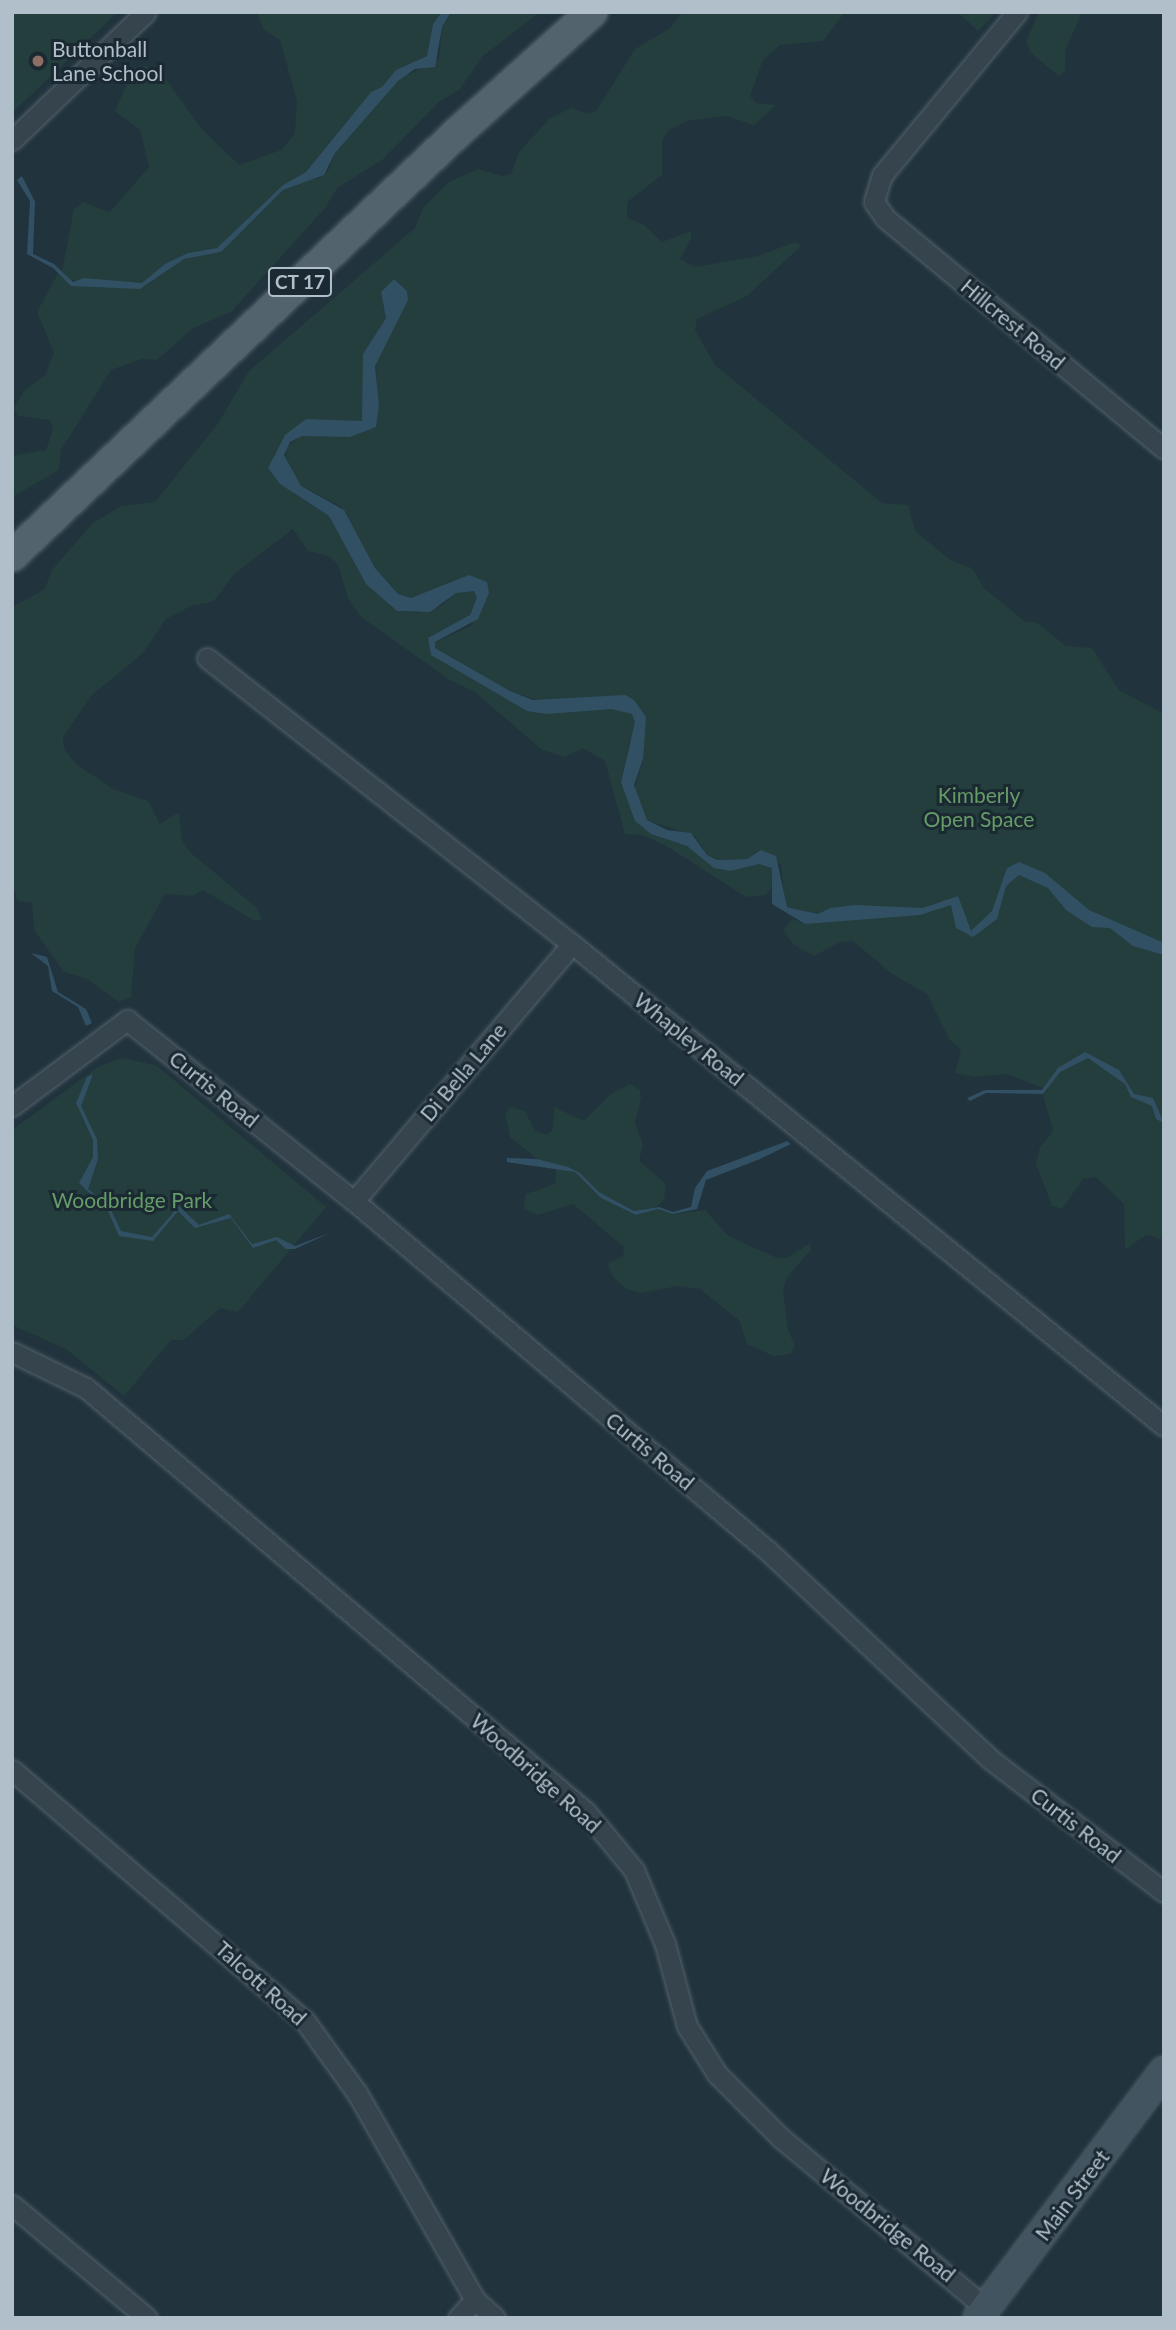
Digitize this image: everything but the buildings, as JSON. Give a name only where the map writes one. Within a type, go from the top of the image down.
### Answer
[{"type":"main road","name":"CT 17","points":[[12,556],[456,134],[592,12]]},
{"type":"main road","name":"Main Street","points":[[982,2313],[1164,2071]]},
{"type":"street","points":[[12,140],[146,12]]},
{"type":"street","name":"Hillcrest Road","points":[[1017,12],[882,174],[874,192],[885,218],[1164,449]]},
{"type":"street","name":"Whapley Road","points":[[207,658],[572,944],[1164,1426]]},
{"type":"street","name":"Di Bella Lane","points":[[354,1201],[572,944]]},
{"type":"street","name":"Curtis Road","points":[[12,1106],[127,1020],[354,1201],[768,1551],[990,1759],[1164,1892]]},
{"type":"street","name":"Woodbridge Road","points":[[12,1352],[86,1388],[586,1812],[634,1870],[665,1944],[687,2026],[717,2074],[781,2138],[982,2313]]},
{"type":"street","name":"Talcott Road","points":[[12,1770],[305,2021],[357,2093],[475,2300],[495,2318]]},
{"type":"street","points":[[12,2205],[146,2318]]},
{"type":"street","points":[[458,2318],[475,2300]]},
{"type":"green space","name":"Buttonball Lane School","points":[[12,12],[118,12],[12,113]]},
{"type":"green space","points":[[256,12],[442,12],[433,24],[427,56],[396,70],[382,88],[371,92],[306,172],[283,185],[217,248],[188,253],[166,264],[142,283],[69,280],[62,271],[74,209],[83,202],[110,212],[149,167],[140,130],[115,111],[134,68],[146,66],[160,71],[201,128],[239,165],[281,150],[295,134],[297,101],[280,40],[264,30]]},
{"type":"green space","points":[[451,12],[540,12],[483,56],[459,90],[439,102],[382,160],[337,188],[325,208],[231,312],[193,328],[157,360],[142,359],[111,370],[61,450],[59,470],[12,497],[12,456],[46,450],[53,429],[50,420],[18,416],[14,408],[24,391],[45,375],[54,353],[37,312],[58,273],[71,286],[145,286],[184,259],[221,252],[283,190],[313,176],[318,179],[328,171],[335,153],[398,80],[439,59],[442,27]]},
{"type":"green space","name":"Kimberly Open Space","points":[[682,12],[845,12],[823,41],[780,45],[763,60],[750,96],[756,103],[776,105],[754,125],[726,116],[687,121],[669,130],[662,140],[662,175],[627,202],[627,218],[643,224],[662,242],[691,231],[691,239],[680,259],[695,267],[758,256],[795,242],[802,245],[747,296],[697,319],[695,330],[715,365],[882,503],[908,505],[915,531],[952,561],[972,568],[984,588],[1024,621],[1037,623],[1066,646],[1092,648],[1119,690],[1164,714],[1164,1240],[1146,1235],[1125,1250],[1124,1204],[1096,1177],[1083,1179],[1062,1209],[1052,1206],[1036,1164],[1040,1147],[1053,1131],[1043,1094],[1048,1090],[1007,1074],[974,1077],[955,1073],[961,1050],[949,1039],[927,994],[891,973],[853,941],[840,942],[814,956],[794,945],[783,930],[792,919],[805,924],[843,918],[830,908],[818,914],[785,906],[781,865],[757,852],[747,859],[717,860],[707,855],[695,836],[647,820],[634,791],[643,759],[630,739],[621,782],[651,834],[687,846],[721,870],[759,864],[773,868],[771,889],[765,895],[746,897],[668,847],[642,835],[625,834],[605,761],[583,748],[565,757],[542,750],[475,692],[450,680],[361,617],[348,598],[338,564],[328,556],[308,551],[293,529],[235,573],[213,602],[193,605],[166,619],[143,653],[91,696],[63,737],[64,749],[76,764],[113,789],[148,801],[160,824],[179,812],[182,840],[190,852],[257,908],[262,919],[255,921],[203,890],[193,896],[165,894],[135,948],[131,997],[119,1002],[87,979],[64,972],[34,930],[32,903],[17,901],[12,879],[12,607],[45,589],[51,571],[93,523],[121,506],[155,502],[217,425],[249,371],[415,228],[423,208],[449,182],[478,169],[502,176],[511,174],[519,152],[549,119],[571,108],[587,114],[596,111],[635,49],[670,28]],"holes":[[[394,279],[407,291],[407,300],[376,362],[377,396],[366,407],[363,354],[386,318],[381,292]],[[321,418],[319,434],[301,436],[286,447],[286,462],[301,486],[342,507],[375,568],[398,594],[411,598],[421,594],[456,593],[441,606],[419,613],[397,611],[366,584],[329,516],[293,493],[274,455],[282,443]],[[473,607],[472,625],[434,643],[435,648],[510,691],[546,703],[582,698],[596,710],[527,711],[435,657],[428,638],[468,617]]]},
{"type":"green space","points":[[957,12],[997,12],[978,31]]},
{"type":"green space","points":[[1039,12],[1082,12],[1065,51],[1065,70],[1059,76],[1031,53],[1026,42]]},
{"type":"green space","name":"Woodbridge Park","points":[[121,1058],[156,1065],[326,1207],[238,1312],[220,1308],[184,1340],[171,1340],[124,1396],[66,1349],[12,1325],[12,1130],[98,1067]]},
{"type":"green space","points":[[630,1084],[640,1090],[641,1098],[635,1123],[643,1144],[639,1161],[666,1184],[664,1200],[656,1207],[634,1211],[599,1192],[580,1173],[537,1159],[510,1137],[505,1114],[509,1107],[525,1111],[535,1131],[548,1135],[553,1129],[554,1107],[584,1121],[611,1094]]},
{"type":"green space","points":[[556,1168],[575,1172],[601,1198],[636,1215],[658,1209],[673,1214],[705,1210],[728,1236],[777,1258],[787,1258],[810,1243],[811,1250],[787,1277],[783,1291],[788,1330],[795,1345],[791,1354],[773,1356],[747,1344],[740,1321],[700,1289],[678,1286],[641,1293],[626,1289],[613,1277],[608,1264],[623,1256],[624,1247],[573,1204],[537,1215],[524,1209],[526,1194],[555,1184]]},
{"type":"water","points":[[442,12],[451,12],[442,27],[435,67],[415,69],[398,81],[335,153],[324,175],[283,190],[221,252],[184,259],[140,289],[71,286],[53,268],[27,254],[30,201],[17,180],[22,176],[35,202],[33,254],[54,264],[73,282],[84,278],[142,283],[165,264],[188,253],[217,248],[283,185],[306,172],[371,92],[382,87],[396,70],[427,56],[433,24]]},
{"type":"water","points":[[394,279],[407,291],[408,300],[375,366],[379,406],[376,427],[350,437],[302,436],[290,442],[284,455],[301,486],[344,510],[375,568],[398,594],[411,598],[469,575],[487,582],[489,593],[478,619],[435,642],[435,648],[510,691],[533,700],[625,695],[634,700],[646,717],[643,759],[634,785],[647,820],[667,830],[691,833],[707,855],[717,860],[747,859],[761,850],[776,856],[787,907],[818,914],[830,908],[855,905],[923,908],[958,896],[971,931],[992,911],[1007,868],[1019,862],[1045,873],[1089,910],[1164,943],[1164,955],[1133,946],[1110,928],[1092,927],[1066,910],[1048,888],[1019,875],[1006,886],[997,919],[973,937],[956,928],[951,905],[920,915],[805,924],[772,904],[772,868],[759,864],[730,871],[714,868],[687,846],[651,834],[635,821],[621,782],[635,722],[632,714],[612,709],[547,714],[527,711],[431,655],[428,638],[470,615],[477,598],[474,591],[456,593],[430,612],[397,611],[366,584],[329,516],[280,484],[268,468],[285,435],[306,419],[362,421],[363,354],[386,318],[381,292]]},
{"type":"water","points":[[31,953],[47,957],[58,992],[86,1009],[92,1023],[86,1026],[78,1007],[52,991],[48,966]]},
{"type":"water","points":[[1085,1052],[1119,1070],[1134,1094],[1153,1098],[1164,1123],[1156,1119],[1152,1106],[1131,1097],[1125,1084],[1088,1058],[1060,1072],[1043,1094],[986,1093],[970,1101],[967,1098],[985,1090],[1042,1090],[1058,1068]]},
{"type":"water","points":[[93,1074],[81,1106],[97,1139],[98,1159],[88,1189],[109,1206],[121,1231],[152,1237],[179,1206],[199,1225],[229,1214],[252,1244],[277,1237],[295,1246],[332,1232],[295,1249],[286,1249],[276,1240],[253,1248],[231,1218],[195,1228],[178,1211],[153,1241],[119,1236],[108,1211],[79,1183],[93,1157],[93,1140],[76,1103],[87,1077]]},
{"type":"water","points":[[787,1141],[791,1144],[706,1180],[697,1209],[673,1214],[658,1209],[636,1215],[601,1198],[575,1172],[507,1162],[507,1158],[537,1159],[568,1167],[580,1173],[599,1192],[634,1211],[659,1207],[673,1212],[691,1207],[695,1188],[707,1171]]},
{"type":"place","name":"Buttonball Lane School","points":[[38,61]]}]
